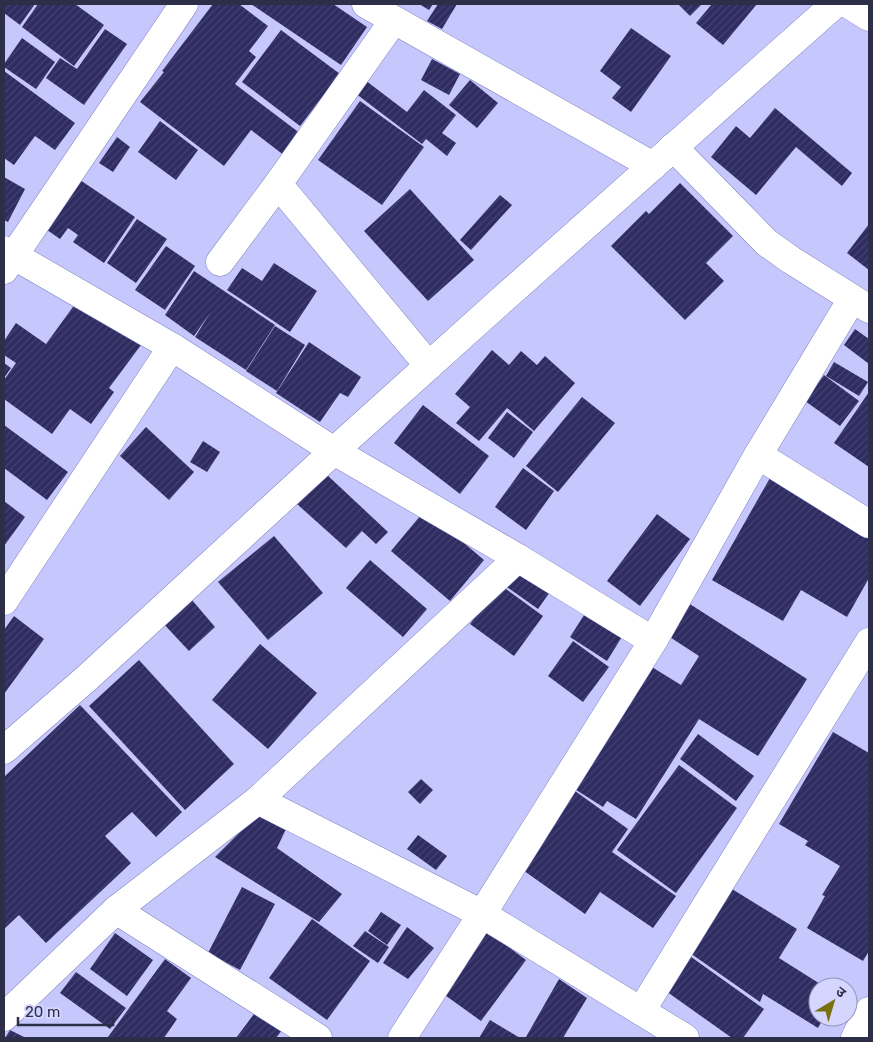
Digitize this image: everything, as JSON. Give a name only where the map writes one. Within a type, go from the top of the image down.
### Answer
[{"type":"street","points":[[184,4],[8,259],[172,347],[334,451],[518,558],[653,641]]},
{"type":"street","points":[[366,4],[653,166]]},
{"type":"street","points":[[4,750],[88,678],[334,451],[835,4]]},
{"type":"street","points":[[848,4],[869,17]]},
{"type":"street","points":[[220,262],[278,184],[394,20]]},
{"type":"street","points":[[402,1038],[653,641],[758,455],[861,304],[790,260],[767,243],[674,147]]},
{"type":"street","points":[[278,184],[429,366]]},
{"type":"street","points":[[4,602],[172,347]]},
{"type":"street","points":[[758,455],[869,524]]},
{"type":"street","points":[[4,1017],[116,910],[258,800],[518,558]]},
{"type":"street","points":[[641,1011],[869,642]]},
{"type":"street","points":[[258,800],[482,914],[685,1038]]},
{"type":"street","points":[[116,910],[318,1038]]},
{"type":"street","points":[[854,1038],[869,1011]]},
{"type":"building","points":[[4,4],[35,4],[20,25],[4,13]]},
{"type":"building","points":[[38,4],[75,4],[104,25],[74,66],[22,27]]},
{"type":"building","points":[[213,4],[239,4],[268,26],[249,51],[256,57],[235,84],[301,134],[285,156],[251,130],[224,166],[140,102]]},
{"type":"building","points":[[251,4],[333,4],[367,27],[341,65]]},
{"type":"building","points":[[419,4],[433,4],[429,10]]},
{"type":"building","points":[[438,4],[457,4],[442,29],[427,21]]},
{"type":"building","points":[[678,4],[702,4],[690,16]]},
{"type":"building","points":[[712,4],[757,4],[723,45],[696,23]]},
{"type":"building","points":[[631,28],[671,56],[631,112],[612,98],[621,87],[600,71]]},
{"type":"building","points":[[105,29],[127,44],[84,105],[46,78],[60,58],[77,69]]},
{"type":"building","points":[[281,30],[340,74],[300,126],[242,82]]},
{"type":"building","points":[[22,38],[55,62],[36,89],[4,67],[4,64]]},
{"type":"building","points":[[432,59],[460,74],[449,95],[421,80]]},
{"type":"building","points":[[4,71],[75,123],[55,150],[35,136],[14,165],[4,158]]},
{"type":"building","points":[[365,80],[407,112],[424,90],[456,115],[442,133],[456,143],[447,156],[426,139],[422,144],[355,93]]},
{"type":"building","points":[[470,80],[498,103],[477,128],[449,105]]},
{"type":"building","points":[[360,101],[424,147],[382,205],[318,160]]},
{"type":"building","points":[[775,108],[852,173],[842,186],[796,147],[756,195],[711,157],[736,126],[750,138]]},
{"type":"building","points":[[160,121],[198,150],[176,180],[138,152]]},
{"type":"building","points":[[117,137],[130,147],[113,172],[99,163]]},
{"type":"building","points":[[4,177],[25,189],[8,222],[4,220]]},
{"type":"building","points":[[80,180],[135,217],[104,263],[73,242],[78,235],[68,228],[60,239],[40,225]]},
{"type":"building","points":[[680,183],[733,236],[706,263],[724,281],[685,320],[611,246],[646,211],[649,214]]},
{"type":"building","points":[[410,189],[474,260],[428,301],[364,231]]},
{"type":"building","points":[[500,195],[512,205],[471,250],[460,240]]},
{"type":"building","points":[[137,219],[167,239],[136,283],[107,263]]},
{"type":"building","points":[[869,224],[869,270],[847,253]]},
{"type":"building","points":[[166,246],[195,266],[165,310],[135,290]]},
{"type":"building","points":[[274,263],[317,291],[290,332],[227,290],[242,268],[262,281]]},
{"type":"building","points":[[194,271],[275,325],[246,370],[195,337],[210,313],[194,336],[165,315]]},
{"type":"building","points":[[78,300],[141,345],[109,388],[114,392],[91,424],[70,409],[52,434],[4,399],[4,380],[16,363],[4,355],[4,341],[16,323],[46,344]]},
{"type":"building","points":[[275,326],[305,345],[277,391],[246,371]]},
{"type":"building","points":[[855,329],[869,339],[869,364],[844,345]]},
{"type":"building","points":[[309,342],[361,377],[348,397],[340,393],[320,422],[276,393]]},
{"type":"building","points":[[492,350],[509,365],[521,351],[537,365],[545,356],[575,383],[534,431],[507,408],[479,441],[456,423],[470,407],[455,394]]},
{"type":"building","points":[[834,362],[868,382],[859,396],[826,376]]},
{"type":"building","points":[[4,363],[11,368],[4,378]]},
{"type":"building","points":[[824,375],[859,401],[840,426],[805,401]]},
{"type":"building","points":[[869,392],[869,467],[834,443]]},
{"type":"building","points":[[582,397],[615,423],[558,492],[526,466]]},
{"type":"building","points":[[423,405],[489,456],[460,494],[394,443]]},
{"type":"building","points":[[507,412],[533,432],[514,458],[488,438]]},
{"type":"building","points":[[4,425],[68,472],[47,500],[4,468]]},
{"type":"building","points":[[146,427],[194,472],[169,500],[120,456]]},
{"type":"building","points":[[203,441],[220,452],[207,472],[190,462]]},
{"type":"building","points":[[523,468],[554,491],[526,530],[495,507]]},
{"type":"building","points":[[325,473],[388,532],[376,544],[362,531],[346,548],[297,504]]},
{"type":"building","points":[[770,478],[869,535],[869,578],[847,617],[801,590],[783,621],[712,580]]},
{"type":"building","points":[[4,501],[25,517],[4,546]]},
{"type":"building","points":[[425,510],[484,560],[450,601],[391,551]]},
{"type":"building","points":[[657,514],[690,539],[640,606],[607,581]]},
{"type":"building","points":[[274,536],[323,593],[268,640],[218,582]]},
{"type":"building","points":[[370,560],[427,609],[403,637],[346,588]]},
{"type":"building","points":[[517,565],[552,589],[538,609],[504,585]]},
{"type":"building","points":[[499,584],[543,616],[514,656],[470,624]]},
{"type":"building","points":[[186,593],[215,627],[189,651],[160,620]]},
{"type":"building","points":[[682,599],[807,679],[758,756],[699,719],[636,819],[607,801],[603,807],[570,786],[647,664],[681,685],[699,656],[662,632]]},
{"type":"building","points":[[586,612],[623,635],[607,661],[570,637]]},
{"type":"building","points":[[14,616],[44,639],[4,694],[4,630]]},
{"type":"building","points":[[573,641],[609,667],[583,702],[548,676]]},
{"type":"building","points":[[260,644],[317,693],[268,749],[212,700]]},
{"type":"building","points":[[139,660],[234,764],[185,810],[89,706]]},
{"type":"building","points":[[80,705],[182,812],[156,837],[132,812],[105,836],[131,863],[46,943],[19,915],[4,929],[4,777]]},
{"type":"building","points":[[833,732],[869,753],[869,951],[863,961],[807,928],[825,896],[822,895],[840,866],[805,845],[808,841],[779,824]]},
{"type":"building","points":[[698,734],[754,776],[736,801],[680,759]]},
{"type":"building","points":[[679,765],[737,808],[676,893],[617,850]]},
{"type":"building","points":[[421,779],[433,790],[420,804],[408,792]]},
{"type":"building","points":[[575,791],[628,829],[612,852],[676,896],[653,928],[600,892],[585,914],[520,868]]},
{"type":"building","points":[[262,810],[286,829],[277,848],[342,894],[319,922],[215,857]]},
{"type":"building","points":[[418,835],[447,856],[436,870],[407,849]]},
{"type":"building","points":[[242,887],[275,904],[240,970],[208,953]]},
{"type":"building","points":[[732,889],[797,929],[779,958],[809,977],[808,1022],[763,994],[760,1002],[690,953]]},
{"type":"building","points":[[381,912],[401,925],[387,945],[368,931]]},
{"type":"building","points":[[312,919],[370,961],[327,1020],[269,978]]},
{"type":"building","points":[[407,927],[434,948],[408,979],[383,963]]},
{"type":"building","points":[[365,931],[389,947],[378,963],[353,946]]},
{"type":"building","points":[[487,931],[526,960],[481,1021],[442,993]]},
{"type":"building","points":[[115,933],[153,960],[127,996],[90,969]]},
{"type":"building","points":[[687,954],[764,1009],[743,1038],[732,1038],[663,989]]},
{"type":"building","points":[[165,959],[191,978],[167,1011],[177,1019],[164,1038],[108,1037]]},
{"type":"building","points":[[76,972],[126,1008],[110,1029],[60,993]]},
{"type":"building","points":[[559,979],[587,998],[563,1038],[526,1037]]},
{"type":"building","points":[[257,1010],[283,1029],[276,1038],[236,1038]]},
{"type":"building","points":[[490,1020],[520,1038],[479,1038]]},
{"type":"building","points":[[10,1030],[26,1038],[5,1038]]}]
